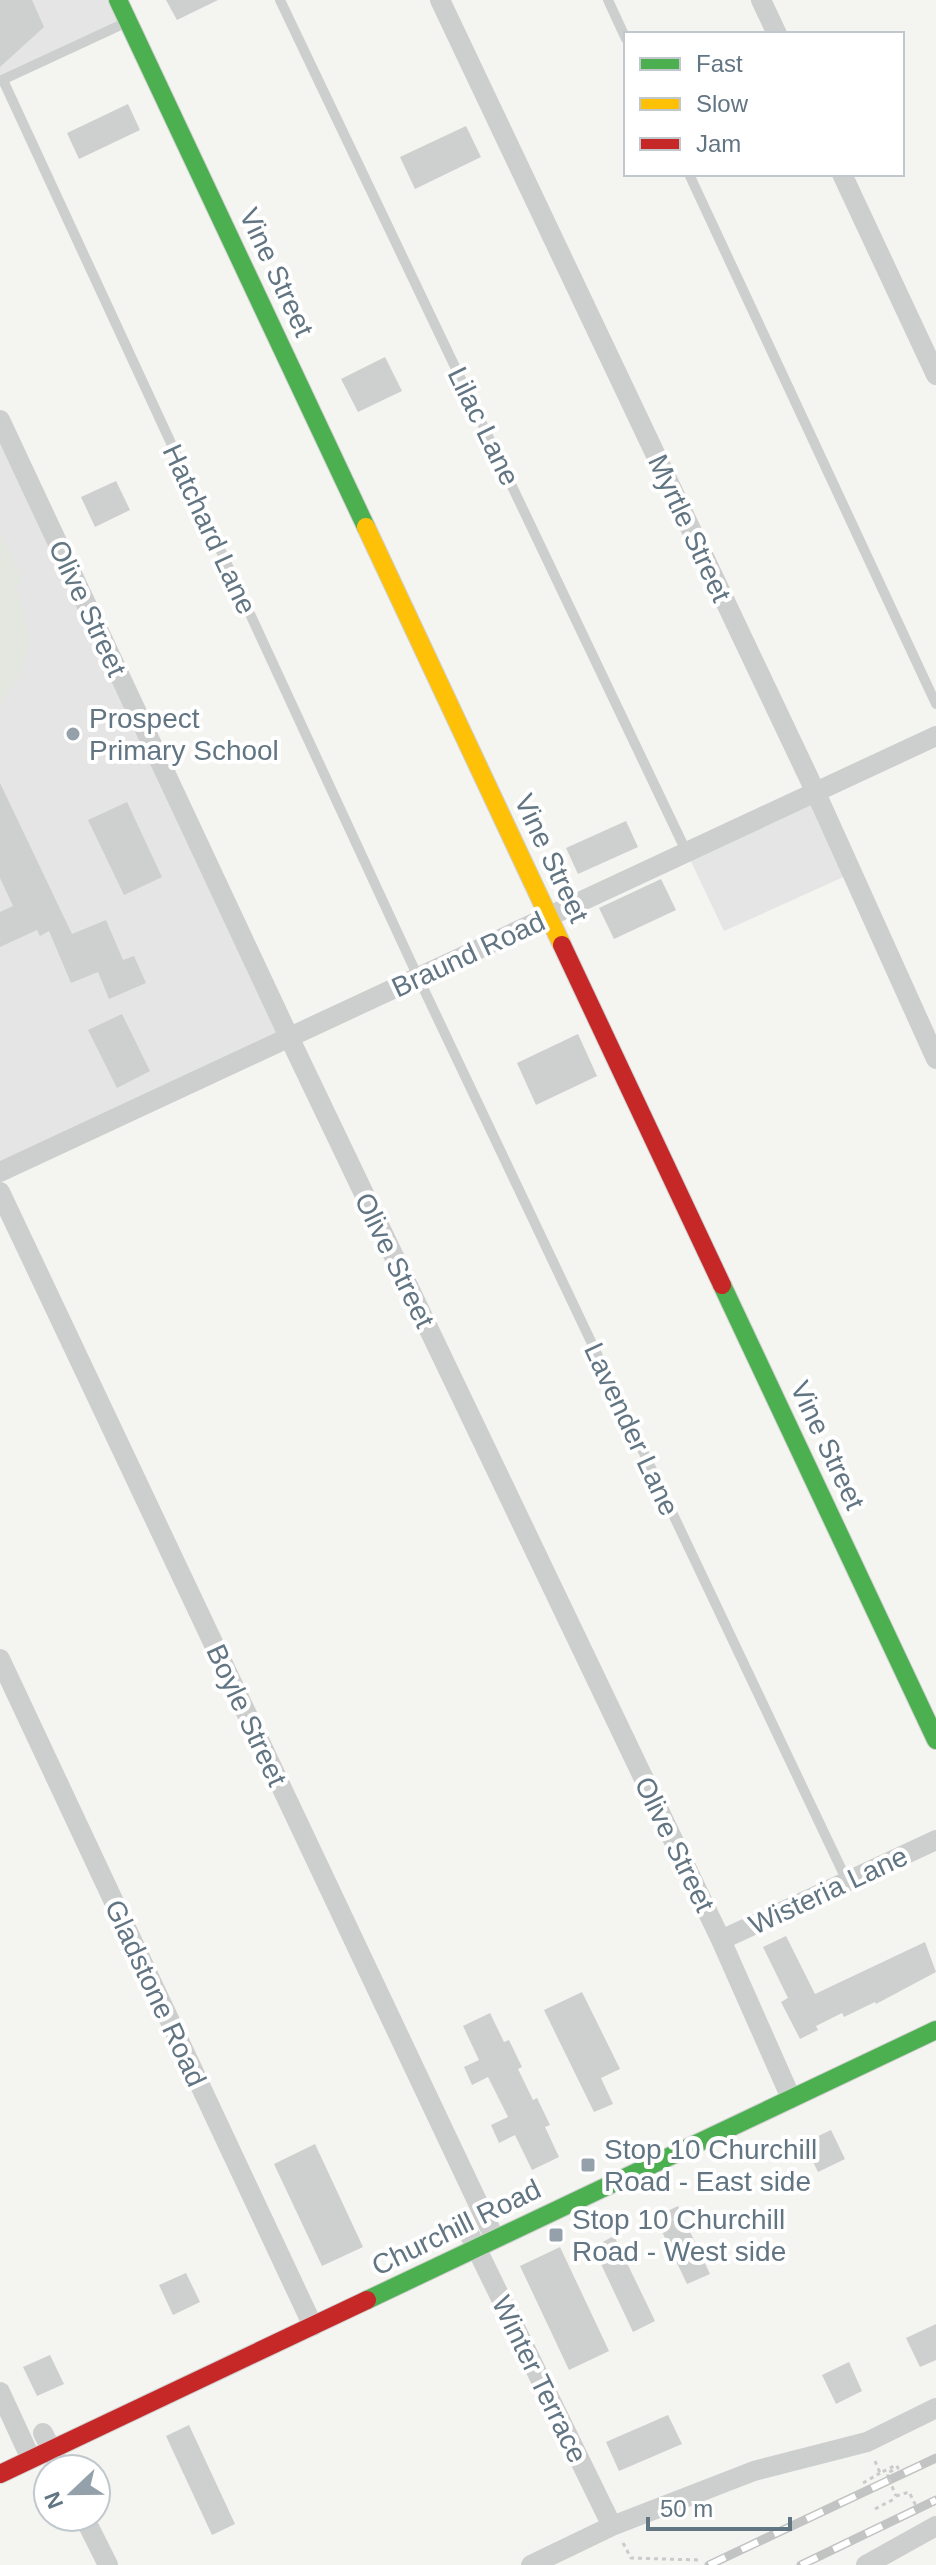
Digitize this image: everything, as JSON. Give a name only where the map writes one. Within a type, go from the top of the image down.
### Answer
[{"type":"street","name":"Vine Street","points":[[119,0],[936,1740]]},
{"type":"street","name":"Myrtle Street","points":[[440,0],[816,793],[936,1059]]},
{"type":"street","points":[[761,0],[776,32]]},
{"type":"street","points":[[843,176],[936,375]]},
{"type":"street","name":"Olive Street","points":[[0,420],[289,1037],[721,1940],[786,2086]]},
{"type":"street","name":"Braund Road","points":[[0,1172],[936,736]]},
{"type":"street","name":"Boyle Street","points":[[0,1192],[480,2232]]},
{"type":"street","name":"Gladstone Road","points":[[0,1659],[307,2313]]},
{"type":"street","name":"Wisteria Lane","points":[[721,1940],[936,1840]]},
{"type":"street","name":"Churchill Road","points":[[0,2474],[22,2450],[307,2313],[786,2086],[936,2030]]},
{"type":"street","name":"Winter Terrace","points":[[480,2232],[612,2526]]},
{"type":"street","points":[[0,2392],[22,2450]]},
{"type":"street","points":[[531,2565],[612,2526],[754,2471],[867,2442],[936,2408]]},
{"type":"street","points":[[50,2436],[56,2453]]},
{"type":"street","points":[[866,2565],[932,2527]]},
{"type":"street","points":[[92,2533],[108,2565]]},
{"type":"lane","name":"Lilac Lane","points":[[280,0],[687,853]]},
{"type":"lane","points":[[608,0],[624,35]]},
{"type":"lane","points":[[1,81],[128,21]]},
{"type":"lane","name":"Hatchard Lane","points":[[1,81],[418,977]]},
{"type":"lane","points":[[690,176],[936,704]]},
{"type":"lane","name":"Lavender Lane","points":[[418,977],[847,1881]]},
{"type":"path","points":[[867,2442],[880,2473]]},
{"type":"path","points":[[863,2483],[896,2465],[898,2468],[887,2473],[897,2497]]},
{"type":"path","points":[[875,2509],[909,2492],[932,2527]]},
{"type":"path","points":[[612,2526],[631,2558],[699,2560]]},
{"type":"shaded area","points":[[0,0],[121,0],[128,21],[0,81]]},
{"type":"shaded area","name":"Prospect Primary School","points":[[0,443],[289,1037],[0,1172]]},
{"type":"shaded area","points":[[0,532],[23,583],[15,587],[28,636],[24,663],[0,707]]},
{"type":"shaded area","points":[[816,793],[850,874],[724,931],[687,853]]},
{"type":"building","points":[[0,0],[32,0],[44,27],[0,67]]},
{"type":"building","points":[[166,0],[218,0],[177,20]]},
{"type":"building","points":[[128,104],[140,130],[79,159],[67,133]]},
{"type":"building","points":[[466,126],[481,157],[415,189],[400,157]]},
{"type":"building","points":[[385,357],[402,391],[358,412],[341,379]]},
{"type":"building","points":[[116,481],[130,510],[95,527],[81,497]]},
{"type":"building","points":[[0,783],[72,934],[106,920],[123,960],[134,956],[146,983],[109,999],[98,972],[71,983],[49,931],[40,936],[37,930],[0,947],[0,912],[13,906],[0,878]]},
{"type":"building","points":[[127,802],[162,877],[124,895],[88,820]]},
{"type":"building","points":[[626,821],[638,847],[578,874],[566,848]]},
{"type":"building","points":[[661,879],[676,910],[614,939],[599,908]]},
{"type":"building","points":[[122,1014],[150,1071],[117,1088],[88,1030]]},
{"type":"building","points":[[578,1034],[597,1076],[536,1105],[517,1063]]},
{"type":"building","points":[[786,1936],[815,1994],[925,1942],[936,1972],[876,2004],[844,2017],[842,2013],[816,2026],[818,2030],[800,2039],[781,2002],[788,1998],[763,1947]]},
{"type":"building","points":[[582,1992],[620,2069],[601,2078],[613,2104],[594,2112],[544,2010]]},
{"type":"building","points":[[490,2013],[504,2042],[509,2040],[522,2067],[518,2069],[550,2125],[545,2127],[559,2157],[532,2170],[515,2135],[499,2143],[491,2125],[508,2117],[488,2077],[472,2085],[464,2067],[479,2060],[463,2026]]},
{"type":"building","points":[[831,2130],[845,2159],[818,2172],[804,2143]]},
{"type":"building","points":[[315,2144],[363,2247],[322,2266],[274,2164]]},
{"type":"building","points":[[678,2206],[710,2274],[687,2284],[655,2217]]},
{"type":"building","points":[[614,2236],[655,2321],[633,2332],[593,2247]]},
{"type":"building","points":[[560,2247],[609,2351],[569,2370],[520,2266]]},
{"type":"building","points":[[186,2273],[200,2302],[173,2315],[159,2285]]},
{"type":"building","points":[[936,2324],[936,2360],[920,2367],[906,2338]]},
{"type":"building","points":[[50,2355],[64,2384],[37,2396],[23,2367]]},
{"type":"building","points":[[849,2362],[862,2391],[836,2404],[822,2375]]},
{"type":"building","points":[[668,2415],[682,2444],[619,2471],[606,2442]]},
{"type":"building","points":[[189,2425],[235,2524],[212,2535],[166,2436]]},
{"type":"railway","points":[[709,2565],[936,2458]]},
{"type":"railway","points":[[801,2565],[936,2500]]},
{"type":"traffic: fast","points":[[118,0],[366,527]]},
{"type":"traffic: fast","points":[[722,1285],[936,1740]]},
{"type":"traffic: fast","points":[[367,2300],[936,2030]]},
{"type":"traffic: slow","points":[[366,527],[562,945]]},
{"type":"traffic: jam","points":[[562,945],[722,1285]]},
{"type":"traffic: jam","points":[[0,2474],[367,2300]]},
{"type":"place","name":"Prospect Primary School","points":[[73,734]]},
{"type":"place","name":"Stop 10 Churchill Road - East side","points":[[588,2165]]},
{"type":"place","name":"Stop 10 Churchill Road - West side","points":[[556,2235]]}]
